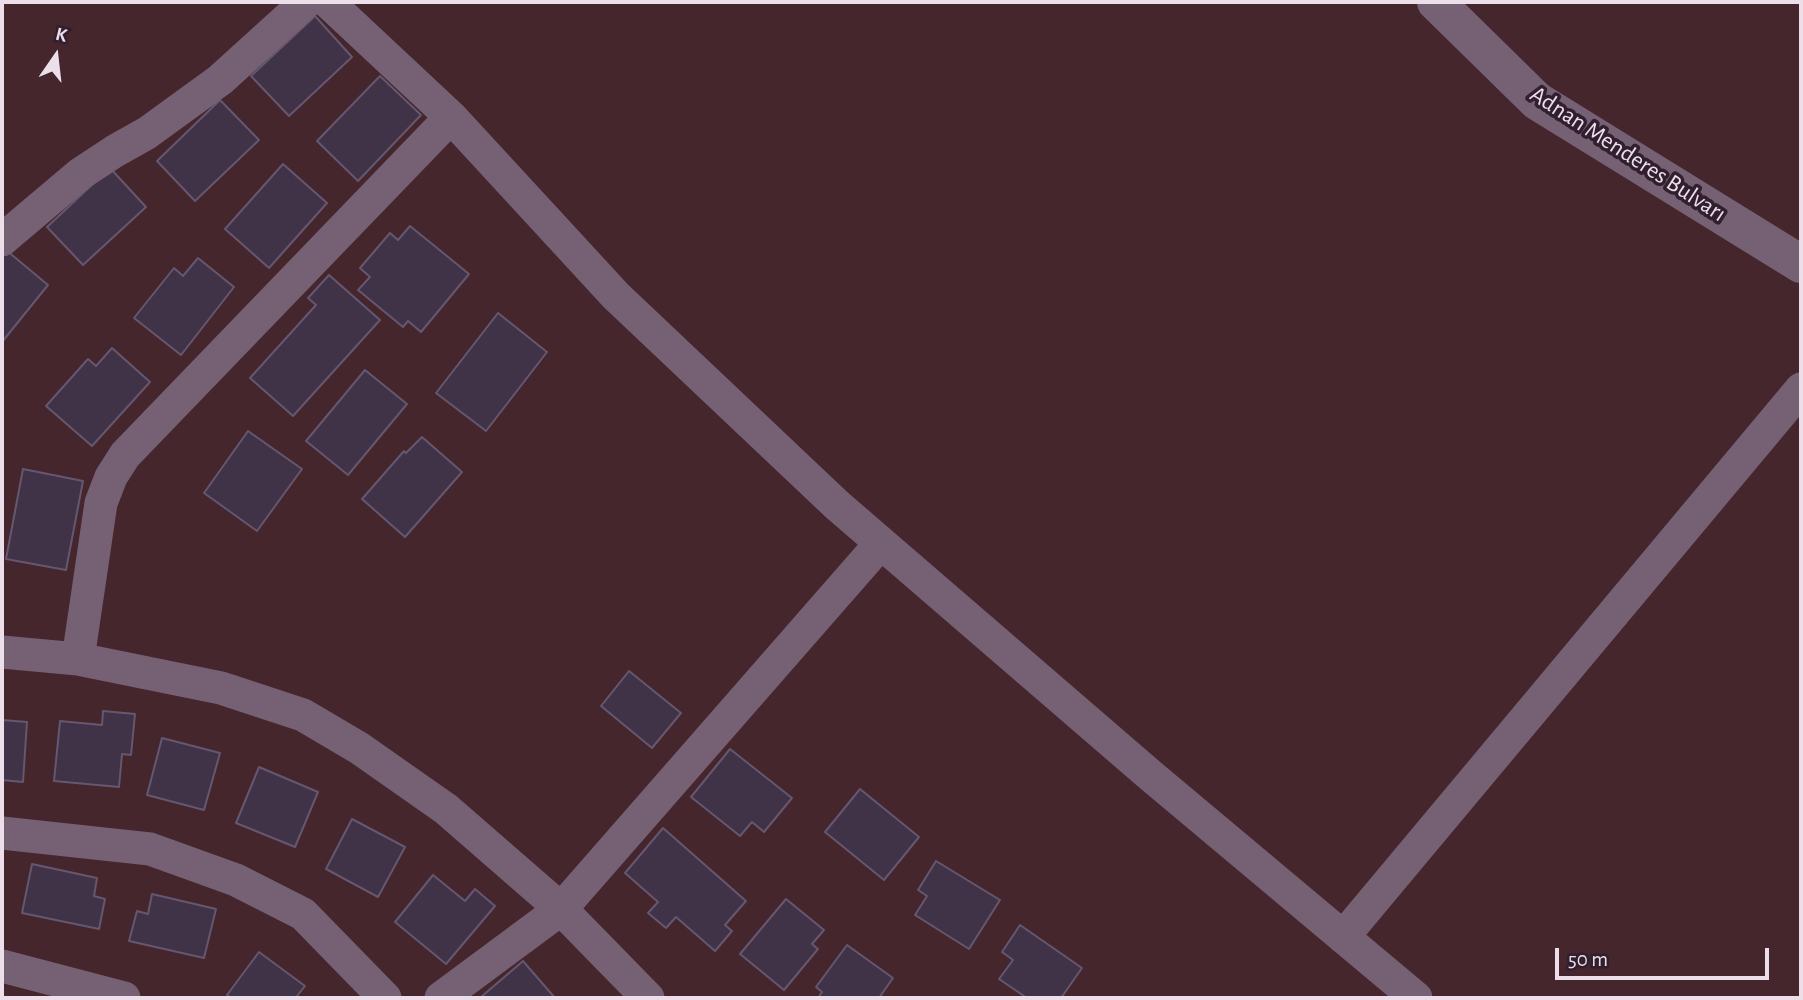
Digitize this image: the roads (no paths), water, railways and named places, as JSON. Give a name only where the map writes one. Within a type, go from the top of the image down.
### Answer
[{"type":"main road","name":"Adnan Menderes Bulvarı","points":[[1436,2],[1537,101],[1801,264]]},
{"type":"street","points":[[2,240],[80,174],[147,133],[220,80],[306,2]]},
{"type":"street","points":[[328,2],[451,117],[616,296],[838,505],[1150,775],[1416,998]]},
{"type":"street","points":[[78,659],[101,503],[111,477],[125,455],[451,117]]},
{"type":"street","points":[[1343,937],[1801,389]]},
{"type":"street","points":[[441,998],[561,909],[881,543]]},
{"type":"street","points":[[2,652],[78,659],[221,688],[303,715],[359,748],[446,809],[561,909],[648,998]]},
{"type":"street","points":[[2,833],[150,849],[236,880],[303,914],[384,998]]},
{"type":"street","points":[[2,967],[124,998]]}]
